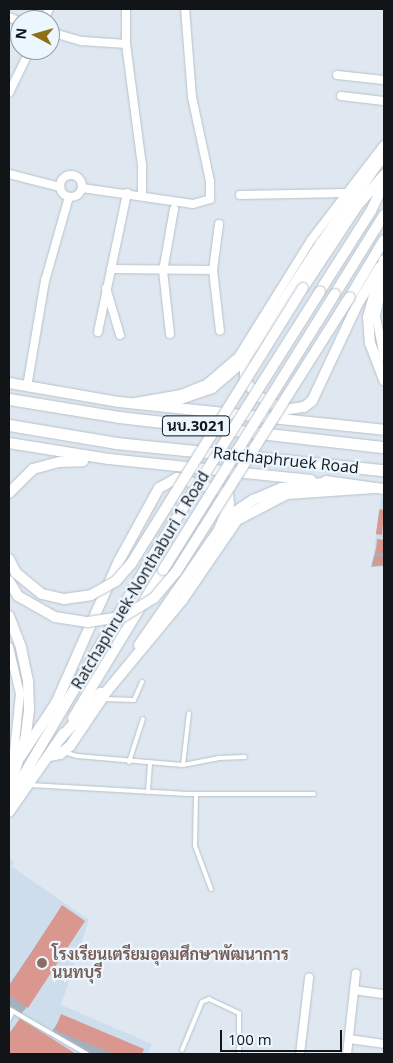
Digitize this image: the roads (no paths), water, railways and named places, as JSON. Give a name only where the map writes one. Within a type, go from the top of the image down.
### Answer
[{"type":"main road","points":[[160,406],[212,388],[245,360],[321,243],[384,155]]},
{"type":"main road","points":[[9,559],[16,573],[42,594],[64,599],[91,595],[116,581],[132,564],[303,288],[357,206],[384,175]]},
{"type":"main road","name":"Ratchaphruek-Nonthaburi 1 Road","points":[[9,800],[149,562],[371,211],[384,183]]},
{"type":"main road","name":"Ratchaphruek-Nonthaburi 1 Road","points":[[9,812],[30,785],[61,738],[106,659],[384,215]]},
{"type":"main road","points":[[9,581],[18,596],[55,617],[88,622],[124,616],[154,598],[181,564],[384,240]]},
{"type":"main road","points":[[245,360],[245,382],[258,396],[284,410],[304,407],[312,401],[356,305],[382,264]]},
{"type":"main road","points":[[382,264],[368,318],[370,343],[384,380]]},
{"type":"main road","name":"นบ.3021","points":[[9,383],[131,403],[384,430]]},
{"type":"main road","name":"Ratchaphruek Road","points":[[9,399],[119,417],[384,447]]},
{"type":"main road","name":"Ratchaphruek Road","points":[[9,425],[116,443],[384,470]]},
{"type":"main road","points":[[9,443],[109,459],[380,488]]},
{"type":"main road","points":[[9,494],[33,469],[60,462],[109,459]]},
{"type":"main road","points":[[21,756],[56,702],[118,560],[159,488],[171,479],[182,478],[228,493],[229,504],[219,530]]},
{"type":"main road","points":[[61,738],[129,658],[219,530],[235,512],[266,494],[281,488],[331,482]]},
{"type":"main road","points":[[49,756],[64,752],[102,699],[183,599],[238,520],[264,503],[287,494],[380,488]]},
{"type":"main road","points":[[9,616],[21,648],[28,681],[29,710],[21,756],[9,789]]},
{"type":"street","points":[[126,9],[126,44],[142,165],[142,195]]},
{"type":"street","points":[[82,188],[142,195],[193,204],[210,199],[210,181],[192,97],[185,9]]},
{"type":"street","points":[[60,35],[82,41],[126,44]]},
{"type":"street","points":[[9,93],[25,60]]},
{"type":"street","points":[[337,75],[384,80]]},
{"type":"street","points":[[342,96],[384,101]]},
{"type":"street","points":[[131,403],[181,394],[222,374],[238,357],[311,240],[384,145]]},
{"type":"street","points":[[9,174],[60,187],[69,197]]},
{"type":"street","points":[[60,187],[62,181],[72,175],[78,177],[82,188]]},
{"type":"street","points":[[69,197],[74,196],[82,188]]},
{"type":"street","points":[[98,332],[127,193]]},
{"type":"street","points":[[240,195],[346,194]]},
{"type":"street","points":[[27,387],[45,281],[69,197]]},
{"type":"street","points":[[170,334],[163,271],[174,209]]},
{"type":"street","points":[[219,224],[213,270],[220,331]]},
{"type":"street","points":[[112,269],[213,270]]},
{"type":"street","points":[[383,282],[376,317],[379,342],[384,357]]},
{"type":"street","points":[[106,288],[120,335]]},
{"type":"street","points":[[9,647],[20,694],[14,752],[9,773]]},
{"type":"street","points":[[347,1054],[356,973]]},
{"type":"street","points":[[300,1054],[309,978]]},
{"type":"street","points":[[354,990],[384,994]]},
{"type":"street","points":[[349,1039],[384,1044]]},
{"type":"lane","points":[[102,699],[134,700],[142,682]]},
{"type":"lane","points":[[183,765],[189,713]]},
{"type":"lane","points":[[129,762],[143,719]]},
{"type":"lane","points":[[64,752],[129,762],[183,765],[219,758],[245,757]]},
{"type":"lane","points":[[148,792],[150,763]]},
{"type":"lane","points":[[30,785],[196,794],[314,794]]},
{"type":"lane","points":[[196,794],[195,846],[211,889]]},
{"type":"lane","points":[[182,1050],[202,1002],[209,999],[239,1013],[239,1054]]},
{"type":"lane","points":[[9,1008],[87,1054]]},
{"type":"lane","points":[[9,1019],[13,1011]]},
{"type":"place","name":"โรงเรียนเตรียมอุดมศึกษาพัฒนาการ นนทบุรี","points":[[42,963]]}]
